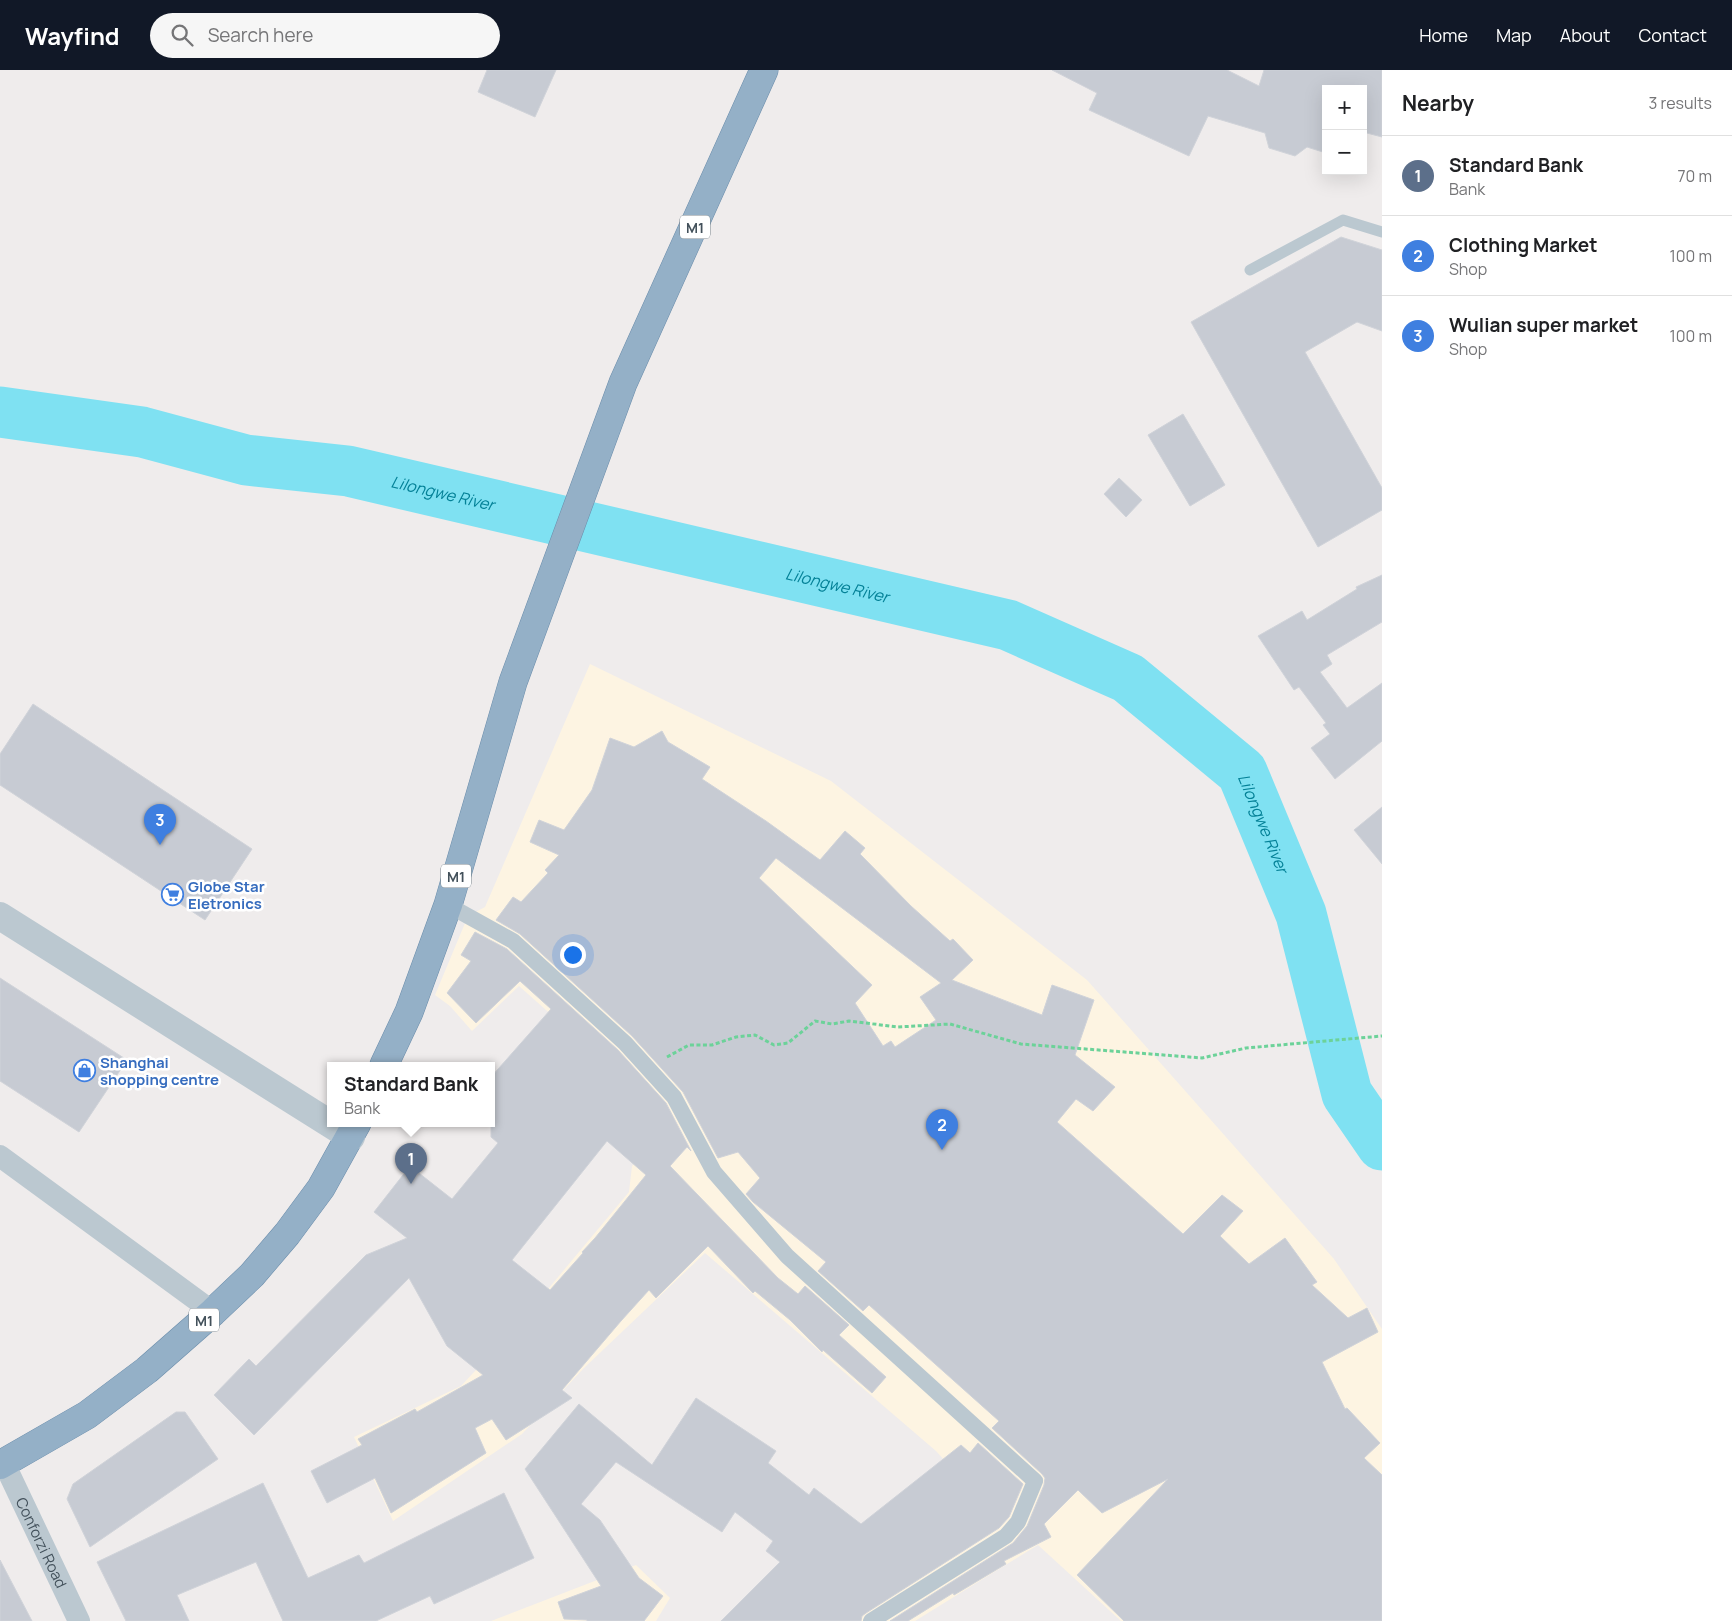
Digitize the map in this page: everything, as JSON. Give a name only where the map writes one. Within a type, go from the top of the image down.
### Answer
[{"type":"highway","name":"M1","points":[[385,1062],[409,1012],[448,906],[513,682],[624,383],[764,70]]},
{"type":"highway","name":"M1","points":[[2,1464],[87,1415],[147,1370],[252,1275],[287,1234],[321,1188],[354,1130]]},
{"type":"street","points":[[448,906],[513,941],[626,1043],[674,1098],[714,1172],[787,1256],[1035,1481],[1018,1522],[1006,1536],[871,1621]]},
{"type":"street","points":[[0,916],[327,1114]]},
{"type":"street","points":[[0,1156],[213,1312]]},
{"type":"street","name":"Conforzi Road","points":[[2,1464],[79,1621]]},
{"type":"lane","points":[[1250,270],[1343,220],[1382,232]]},
{"type":"path","points":[[648,1068],[689,1045],[712,1045],[736,1037],[756,1035],[774,1045],[788,1043],[815,1021],[832,1024],[848,1021],[898,1027],[950,1024],[1021,1044],[1202,1058],[1246,1048],[1382,1036]]},
{"type":"shaded area","points":[[590,664],[831,781],[1087,980],[1334,1259],[1382,1329],[1382,1621],[1121,1621],[1038,1545],[915,1621],[830,1621],[987,1507],[936,1451],[705,1253],[584,1368],[522,1434],[393,1521],[354,1437],[461,1386],[518,1325],[629,1192],[632,1166],[662,1133],[663,1114],[519,986],[472,1031],[450,1006],[435,995],[468,916],[485,907]]},
{"type":"shaded area","points":[[636,1565],[670,1598],[656,1621],[491,1621]]},
{"type":"building","points":[[487,70],[556,70],[535,117],[478,92]]},
{"type":"building","points":[[1052,70],[1227,70],[1259,86],[1264,70],[1382,70],[1382,137],[1367,133],[1367,85],[1322,85],[1322,152],[1307,147],[1295,156],[1269,148],[1265,133],[1208,116],[1189,156],[1089,110],[1097,93]]},
{"type":"building","points":[[1341,237],[1382,250],[1382,331],[1357,322],[1305,352],[1382,488],[1382,510],[1318,547],[1191,322]]},
{"type":"building","points":[[1183,414],[1225,485],[1190,506],[1148,435]]},
{"type":"building","points":[[1119,478],[1142,500],[1126,517],[1104,494]]},
{"type":"building","points":[[1382,575],[1382,622],[1327,655],[1332,664],[1320,672],[1347,708],[1382,683],[1382,741],[1335,779],[1311,748],[1330,734],[1323,725],[1326,723],[1299,687],[1294,690],[1258,636],[1302,611],[1307,620],[1357,589],[1356,587]]},
{"type":"building","points":[[33,704],[252,849],[205,920],[0,785],[0,754]]},
{"type":"building","points":[[662,731],[668,742],[710,767],[702,779],[766,821],[820,860],[845,831],[865,848],[860,854],[911,906],[950,941],[953,939],[973,960],[952,980],[1042,1015],[1052,985],[1094,1000],[1075,1055],[1115,1087],[1093,1111],[1076,1099],[1057,1122],[1183,1234],[1222,1195],[1243,1211],[1220,1236],[1249,1264],[1285,1238],[1317,1282],[1312,1285],[1348,1318],[1367,1308],[1378,1332],[1322,1362],[1345,1409],[1347,1408],[1380,1443],[1364,1458],[1382,1475],[1382,1621],[1124,1621],[1077,1575],[1168,1479],[1102,1513],[1078,1490],[1044,1524],[1051,1537],[1004,1561],[1006,1564],[954,1595],[953,1593],[908,1621],[890,1621],[1013,1543],[1027,1526],[1044,1485],[1045,1478],[992,1428],[999,1421],[869,1305],[863,1311],[818,1271],[826,1262],[753,1202],[746,1194],[760,1178],[738,1152],[718,1158],[683,1092],[632,1036],[520,934],[496,920],[513,897],[521,902],[548,873],[545,870],[559,855],[530,842],[539,820],[564,830],[592,790],[610,738],[634,747]],"holes":[[[776,858],[941,983],[920,997],[936,1020],[895,1047],[891,1041],[883,1046],[855,1003],[872,985],[759,878]]]},
{"type":"building","points":[[1382,807],[1382,864],[1354,830]]},
{"type":"building","points":[[475,932],[507,949],[618,1050],[666,1103],[691,1151],[687,1147],[670,1166],[778,1278],[798,1294],[805,1286],[849,1325],[839,1335],[886,1377],[872,1393],[823,1350],[822,1352],[790,1320],[755,1291],[753,1293],[708,1246],[656,1298],[649,1290],[621,1321],[562,1390],[572,1398],[506,1440],[492,1419],[475,1428],[486,1453],[391,1513],[375,1478],[327,1503],[311,1471],[362,1445],[358,1439],[415,1409],[417,1412],[483,1375],[447,1346],[409,1278],[254,1435],[214,1395],[249,1359],[256,1366],[366,1255],[407,1238],[374,1212],[410,1166],[452,1199],[498,1143],[491,1137],[491,1127],[495,1127],[495,1072],[551,1009],[520,981],[476,1023],[447,993],[471,961],[461,955]],"holes":[[[607,1141],[646,1175],[550,1290],[512,1260]]]},
{"type":"building","points":[[0,978],[127,1060],[79,1132],[0,1081]]},
{"type":"building","points":[[696,1398],[776,1451],[768,1463],[809,1495],[814,1488],[861,1524],[961,1445],[970,1453],[978,1443],[1023,1484],[1009,1517],[999,1528],[866,1613],[862,1616],[861,1621],[721,1621],[780,1562],[766,1551],[773,1541],[735,1512],[722,1532],[616,1462],[581,1504],[600,1520],[639,1578],[663,1596],[644,1621],[564,1619],[558,1602],[601,1586],[525,1469],[579,1404],[652,1465]]},
{"type":"building","points":[[176,1412],[185,1412],[218,1459],[90,1547],[67,1499],[73,1484]]},
{"type":"building","points":[[263,1483],[308,1578],[359,1555],[364,1563],[504,1493],[534,1558],[434,1604],[430,1596],[376,1621],[283,1621],[256,1562],[177,1595],[189,1621],[126,1621],[97,1562]]},
{"type":"building","points":[[0,1560],[32,1621],[0,1621]]},
{"type":"waterway","name":"Lilongwe River","points":[[0,412],[142,432],[246,460],[348,471],[1008,625],[1128,678],[1242,772],[1301,914],[1347,1094],[1382,1145]]},
{"type":"place","name":"Wulian super market","points":[[160,845]]},
{"type":"place","name":"Globe Star Eletronics","points":[[172,895]]},
{"type":"place","name":"Shanghai shopping centre","points":[[84,1071]]},
{"type":"place","name":"Clothing Market","points":[[942,1150]]},
{"type":"place","name":"Standard Bank","points":[[411,1184]]}]
